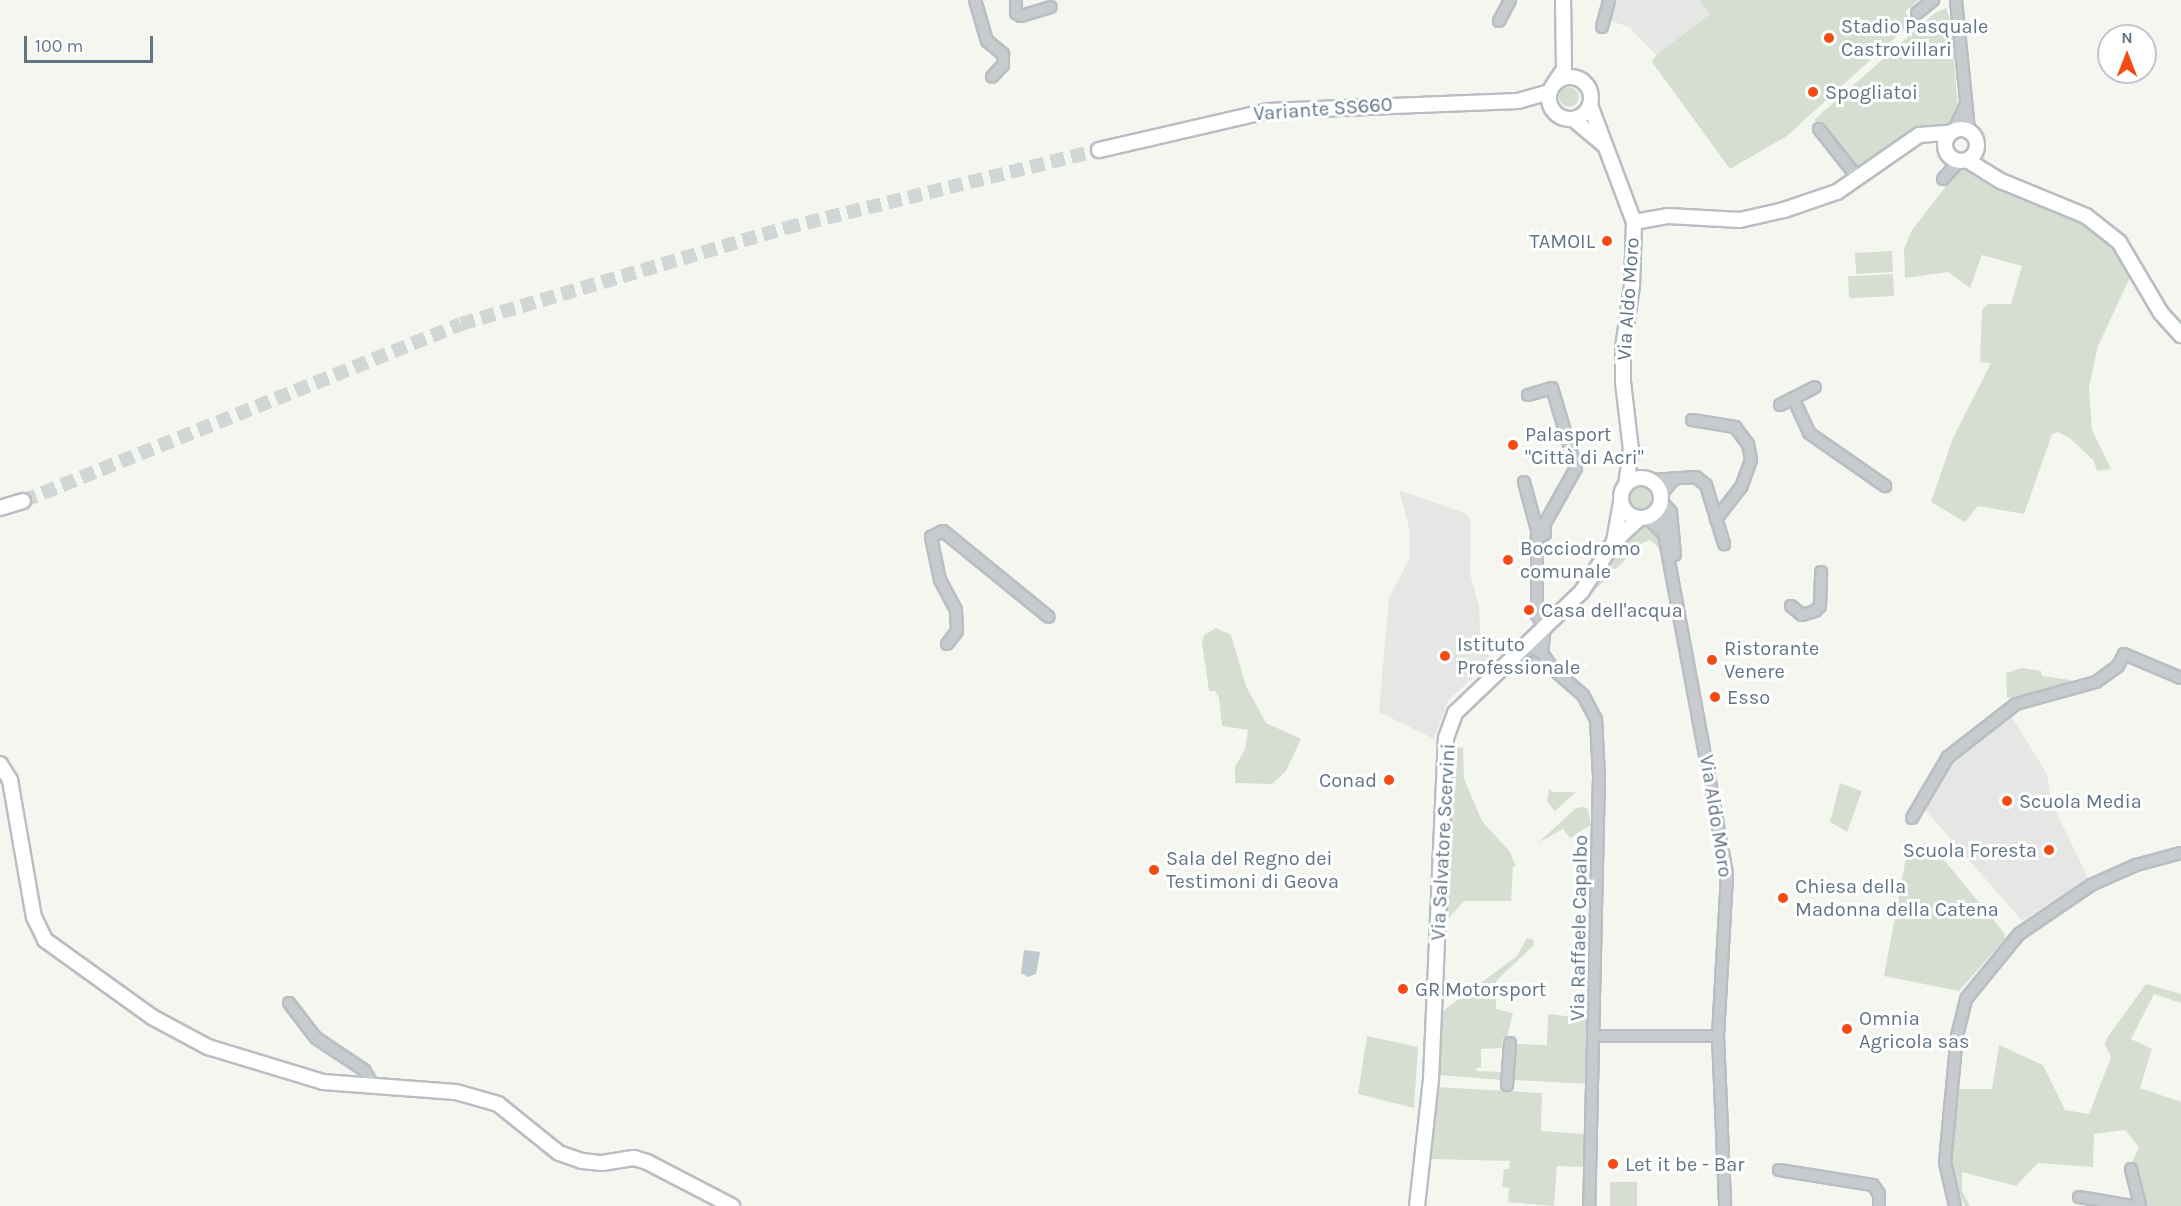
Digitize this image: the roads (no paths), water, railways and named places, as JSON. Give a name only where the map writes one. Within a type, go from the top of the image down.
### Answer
[{"type":"main road","points":[[1553,111],[1551,89],[1564,69],[1563,0]]},
{"type":"main road","points":[[1564,56],[1575,78],[1588,88],[1590,105],[1584,114],[1573,119]]},
{"type":"main road","points":[[1551,89],[1563,79],[1575,78]]},
{"type":"main road","name":"Variante SS660","points":[[1099,150],[1268,111],[1518,101],[1551,89]]},
{"type":"main road","points":[[1518,101],[1573,119],[1609,150]]},
{"type":"main road","name":"Via Aldo Moro","points":[[1590,105],[1609,150],[1634,222],[1623,382],[1632,450],[1626,484]]},
{"type":"main road","points":[[1634,222],[1668,216],[1740,220],[1837,192],[1919,135],[1950,135],[1969,131],[1990,170],[2001,180],[2086,216],[2119,242],[2161,313],[2181,335]]},
{"type":"main road","points":[[1950,135],[1958,159]]},
{"type":"main road","points":[[1958,159],[1977,145]]},
{"type":"main road","points":[[1958,159],[1990,170]]},
{"type":"main road","name":"Via Aldo Moro","points":[[1632,450],[1649,479]]},
{"type":"main road","points":[[1635,478],[1649,479],[1660,501],[1614,542],[1626,484],[1635,478]]},
{"type":"main road","points":[[0,508],[23,501]]},
{"type":"main road","points":[[1622,504],[1629,514],[1644,517]]},
{"type":"main road","name":"Via Salvatore Scervini","points":[[1417,1206],[1431,1079],[1446,738],[1455,713],[1582,591],[1614,542]]},
{"type":"main road","points":[[0,764],[10,780],[32,907],[45,940],[152,1017],[208,1047],[323,1082],[375,1088],[456,1092],[498,1104],[559,1153],[602,1164],[622,1159],[647,1162],[732,1206]]},
{"type":"street","points":[[975,0],[987,41],[1003,54],[1003,65],[992,77]]},
{"type":"street","points":[[1016,0],[1016,13],[1021,16],[1051,7]]},
{"type":"street","points":[[1499,21],[1510,0]]},
{"type":"street","points":[[1602,27],[1609,0]]},
{"type":"street","points":[[1917,13],[1933,0]]},
{"type":"street","points":[[1959,3],[1969,131]]},
{"type":"street","points":[[1950,135],[1966,103]]},
{"type":"street","points":[[1819,129],[1858,178]]},
{"type":"street","points":[[1780,405],[1815,387]]},
{"type":"street","points":[[1528,395],[1552,388],[1576,468],[1544,525],[1545,534],[1537,537]]},
{"type":"street","points":[[1793,398],[1809,433],[1885,486]]},
{"type":"street","points":[[1692,420],[1734,427],[1748,444],[1751,460],[1741,487],[1716,519]]},
{"type":"street","points":[[1649,479],[1696,477],[1706,485],[1724,544]]},
{"type":"street","points":[[1675,478],[1660,501],[1671,512],[1675,529],[1676,591]]},
{"type":"street","points":[[1524,482],[1537,537],[1537,615],[1545,627],[1542,653]]},
{"type":"street","name":"Via Aldo Moro","points":[[1660,501],[1727,875],[1718,1036],[1725,1206]]},
{"type":"street","points":[[1644,517],[1667,538]]},
{"type":"street","points":[[947,644],[957,632],[956,610],[940,580],[931,544],[931,537],[944,531],[1049,617]]},
{"type":"street","points":[[1791,606],[1802,615],[1815,611],[1820,606],[1821,572]]},
{"type":"street","points":[[1525,645],[1542,653],[1553,669]]},
{"type":"street","points":[[1525,645],[1533,663]]},
{"type":"street","points":[[1912,818],[1948,757],[2016,704],[2096,682],[2118,666],[2124,654],[2181,678]]},
{"type":"street","points":[[1508,663],[1533,663],[1553,669]]},
{"type":"street","name":"Via Raffaele Capalbo","points":[[1553,669],[1584,695],[1596,719],[1599,777],[1595,1036],[1589,1206]]},
{"type":"street","points":[[1955,1206],[1945,1162],[1957,1036],[1966,999],[2019,934],[2091,885],[2136,866],[2181,854]]},
{"type":"street","points":[[289,1004],[316,1038],[364,1071],[375,1088]]},
{"type":"street","points":[[1595,1036],[1718,1036]]},
{"type":"street","points":[[1508,1085],[1510,1043]]},
{"type":"street","points":[[2131,1169],[2140,1206]]},
{"type":"street","points":[[1779,1170],[1872,1185],[1879,1194],[1879,1206]]},
{"type":"street","points":[[2079,1197],[2133,1206]]},
{"type":"tunnel","points":[[23,501],[461,324],[786,228],[1099,150]]},
{"type":"place","name":"Stadio Pasquale Castrovillari","points":[[1829,38]]},
{"type":"place","name":"Spogliatoi","points":[[1813,92]]},
{"type":"place","name":"TAMOIL","points":[[1607,241]]},
{"type":"place","name":"Palasport \"Città di Acri\"","points":[[1513,445]]},
{"type":"place","name":"Bocciodromo comunale","points":[[1508,560]]},
{"type":"place","name":"Casa dell'acqua","points":[[1529,610]]},
{"type":"place","name":"Istituto Professionale","points":[[1445,656]]},
{"type":"place","name":"Ristorante Venere","points":[[1712,660]]},
{"type":"place","name":"Esso","points":[[1715,697]]},
{"type":"place","name":"Conad","points":[[1389,780]]},
{"type":"place","name":"Scuola Media","points":[[2007,801]]},
{"type":"place","name":"Scuola Foresta","points":[[2049,850]]},
{"type":"place","name":"Sala del Regno dei Testimoni di Geova","points":[[1154,870]]},
{"type":"place","name":"Chiesa della Madonna della Catena","points":[[1783,898]]},
{"type":"place","name":"GR Motorsport","points":[[1403,989]]},
{"type":"place","name":"Omnia Agricola sas","points":[[1847,1029]]},
{"type":"place","name":"Let it be - Bar","points":[[1613,1164]]}]
